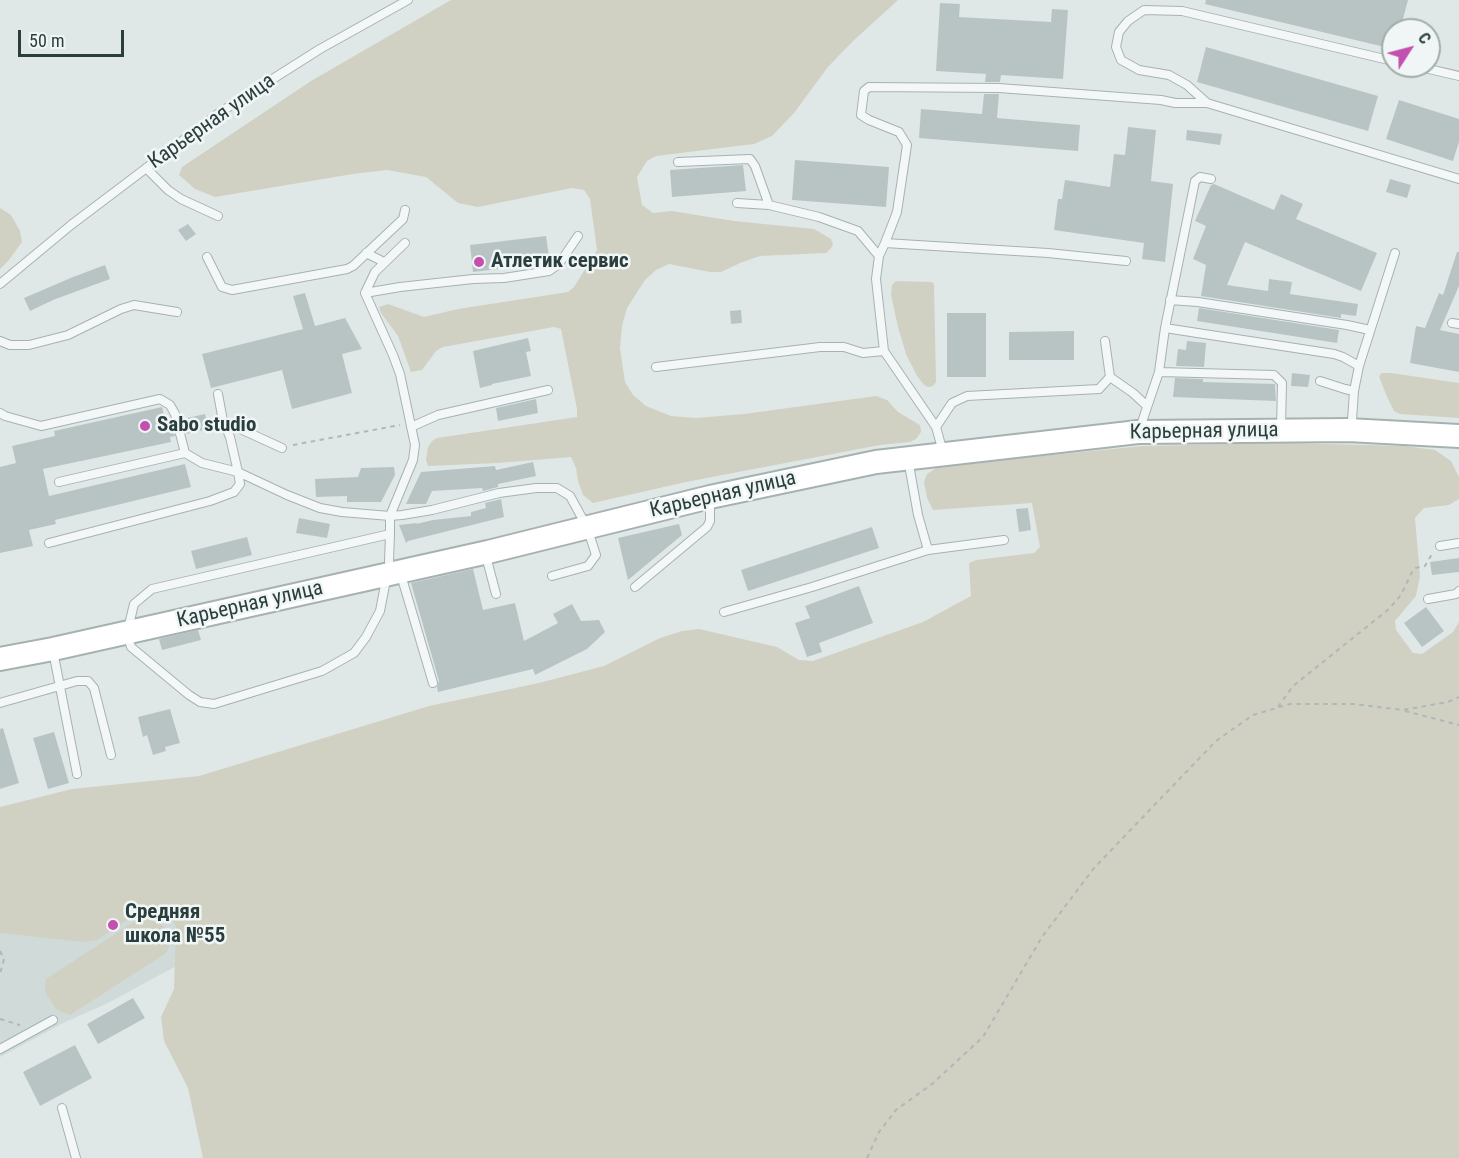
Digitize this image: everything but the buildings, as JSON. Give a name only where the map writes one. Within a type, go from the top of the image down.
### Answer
[{"type":"street","name":"Карьерная улица","points":[[0,659],[127,633],[488,552],[710,497],[876,462],[1138,432],[1348,430],[1459,436]]},
{"type":"lane","name":"Карьерная улица","points":[[0,284],[62,232],[219,113],[320,50],[408,0]]},
{"type":"lane","points":[[1207,103],[1187,85],[1169,75],[1139,70],[1121,60],[1116,47],[1119,32],[1128,21],[1144,10],[1182,11],[1381,58]]},
{"type":"lane","points":[[1441,72],[1459,76]]},
{"type":"lane","points":[[943,454],[936,427],[884,351],[876,279],[879,256],[897,212],[907,145],[899,132],[861,115],[864,91],[869,87],[999,88],[1161,100],[1175,103],[1207,103],[1459,179]]},
{"type":"lane","points":[[678,162],[750,159],[755,166],[769,205]]},
{"type":"lane","points":[[146,168],[168,190],[218,216]]},
{"type":"lane","points":[[1138,432],[1159,372],[1170,300],[1195,181],[1200,177],[1211,179]]},
{"type":"lane","points":[[737,203],[769,205],[819,217],[858,231],[879,256]]},
{"type":"lane","points":[[207,257],[222,287],[232,290],[347,269],[403,219],[405,210]]},
{"type":"lane","points":[[365,292],[473,279],[504,278],[549,271],[559,264],[578,236]]},
{"type":"lane","points":[[365,292],[375,272],[405,243]]},
{"type":"lane","points":[[885,243],[1048,253],[1126,261]]},
{"type":"lane","points":[[366,253],[384,262]]},
{"type":"lane","points":[[1348,430],[1352,420],[1359,366],[1395,253]]},
{"type":"lane","points":[[365,292],[400,374],[415,445],[413,460],[390,516],[388,561],[396,572],[433,683]]},
{"type":"lane","points":[[1170,300],[1198,302],[1370,330]]},
{"type":"lane","points":[[0,341],[10,345],[28,345],[68,335],[134,305],[177,312]]},
{"type":"lane","points":[[1165,328],[1334,354],[1359,366]]},
{"type":"lane","points":[[1105,341],[1110,377],[1147,406]]},
{"type":"lane","points":[[656,367],[820,347],[844,347],[863,353],[884,351]]},
{"type":"lane","points":[[1159,372],[1274,375],[1282,383],[1281,431]]},
{"type":"lane","points":[[936,427],[952,403],[967,396],[1099,389],[1110,377]]},
{"type":"lane","points":[[1320,381],[1354,391]]},
{"type":"lane","points":[[411,425],[438,415],[548,390]]},
{"type":"lane","points":[[49,543],[210,501],[234,492],[240,484],[218,394]]},
{"type":"lane","points":[[0,413],[41,426],[160,399],[170,405],[175,414],[185,453],[202,464],[238,472],[320,508],[342,512],[390,516],[432,510],[499,493],[536,488],[557,488],[570,496],[587,526],[596,555],[588,566],[552,576]]},
{"type":"lane","points":[[223,421],[282,448]]},
{"type":"lane","points":[[59,482],[185,453]]},
{"type":"lane","points":[[908,458],[918,515],[928,550]]},
{"type":"lane","points":[[635,587],[707,527],[710,521],[710,497]]},
{"type":"lane","points":[[390,534],[152,589],[134,604],[127,633],[132,647],[189,694],[200,702],[214,704],[322,671],[354,653],[373,626],[380,611],[385,585],[396,572]]},
{"type":"lane","points":[[724,612],[928,550],[1004,540]]},
{"type":"lane","points":[[1440,546],[1459,543]]},
{"type":"lane","points":[[488,552],[487,561],[496,594]]},
{"type":"lane","points":[[1428,599],[1456,594],[1459,591]]},
{"type":"lane","points":[[53,649],[77,774]]},
{"type":"lane","points":[[0,703],[78,681],[88,681],[94,688],[111,755]]},
{"type":"lane","points":[[0,1049],[53,1020]]},
{"type":"lane","points":[[62,1108],[76,1158]]},
{"type":"path","points":[[282,448],[411,425]]},
{"type":"path","points":[[1278,707],[1293,686],[1389,609],[1401,595],[1415,568],[1425,566],[1440,546]]},
{"type":"path","points":[[1402,710],[1448,702],[1459,697]]},
{"type":"path","points":[[867,1158],[879,1132],[896,1110],[932,1084],[983,1037],[1042,937],[1094,868],[1216,741],[1253,715],[1290,704],[1354,704],[1402,710],[1459,725]]},
{"type":"path","points":[[0,951],[4,960],[0,974]]},
{"type":"path","points":[[0,1019],[34,1030]]},
{"type":"shaded area","points":[[451,0],[898,0],[828,67],[794,113],[772,136],[754,144],[656,156],[647,161],[637,177],[642,205],[653,213],[672,211],[734,221],[814,229],[831,239],[833,244],[831,248],[826,253],[760,256],[721,272],[669,264],[656,270],[645,280],[627,308],[622,326],[620,348],[625,382],[633,395],[646,406],[671,416],[696,418],[744,414],[876,396],[887,400],[898,412],[920,425],[921,432],[916,439],[910,442],[880,445],[686,482],[593,503],[583,495],[571,457],[428,466],[426,460],[428,447],[437,438],[577,417],[561,329],[554,327],[443,347],[436,351],[422,370],[411,372],[398,336],[379,307],[388,304],[424,317],[458,309],[568,292],[574,287],[597,250],[590,199],[584,190],[572,188],[478,207],[458,203],[426,177],[387,170],[215,197],[195,189],[179,175],[182,167],[311,81]]},
{"type":"shaded area","points":[[0,208],[11,215],[20,231],[22,242],[0,269]]},
{"type":"shaded area","points":[[896,281],[932,282],[934,284],[936,382],[933,386],[924,385],[906,354],[891,295],[892,285]]},
{"type":"shaded area","points":[[1382,373],[1459,383],[1459,418],[1400,414],[1394,411],[1379,376]]},
{"type":"shaded area","points":[[1286,443],[1405,446],[1435,450],[1451,461],[1459,477],[1459,499],[1449,505],[1424,508],[1415,518],[1420,576],[1416,596],[1395,621],[1396,630],[1413,653],[1422,654],[1453,632],[1459,622],[1459,1158],[203,1158],[188,1088],[164,1041],[161,1017],[174,989],[176,925],[168,916],[154,910],[142,910],[97,940],[84,942],[0,933],[0,807],[72,789],[199,776],[429,706],[539,683],[604,666],[660,638],[682,631],[699,629],[777,647],[799,660],[813,661],[923,622],[971,596],[969,563],[976,560],[1034,553],[1040,547],[1032,503],[933,510],[927,498],[924,482],[927,474],[939,466],[1143,446]]},
{"type":"shaded area","name":"Средняя школа №55","points":[[279,779],[215,945],[106,1004],[65,1022],[0,1057],[0,905]]},
{"type":"shaded area","points":[[143,916],[151,917],[164,927],[170,941],[166,953],[70,1015],[56,1009],[46,994],[46,979]]},
{"type":"place","name":"Атлетик сервис","points":[[479,262]]},
{"type":"place","name":"Sabo studio","points":[[145,426]]},
{"type":"place","name":"Средняя школа №55","points":[[113,925]]}]
